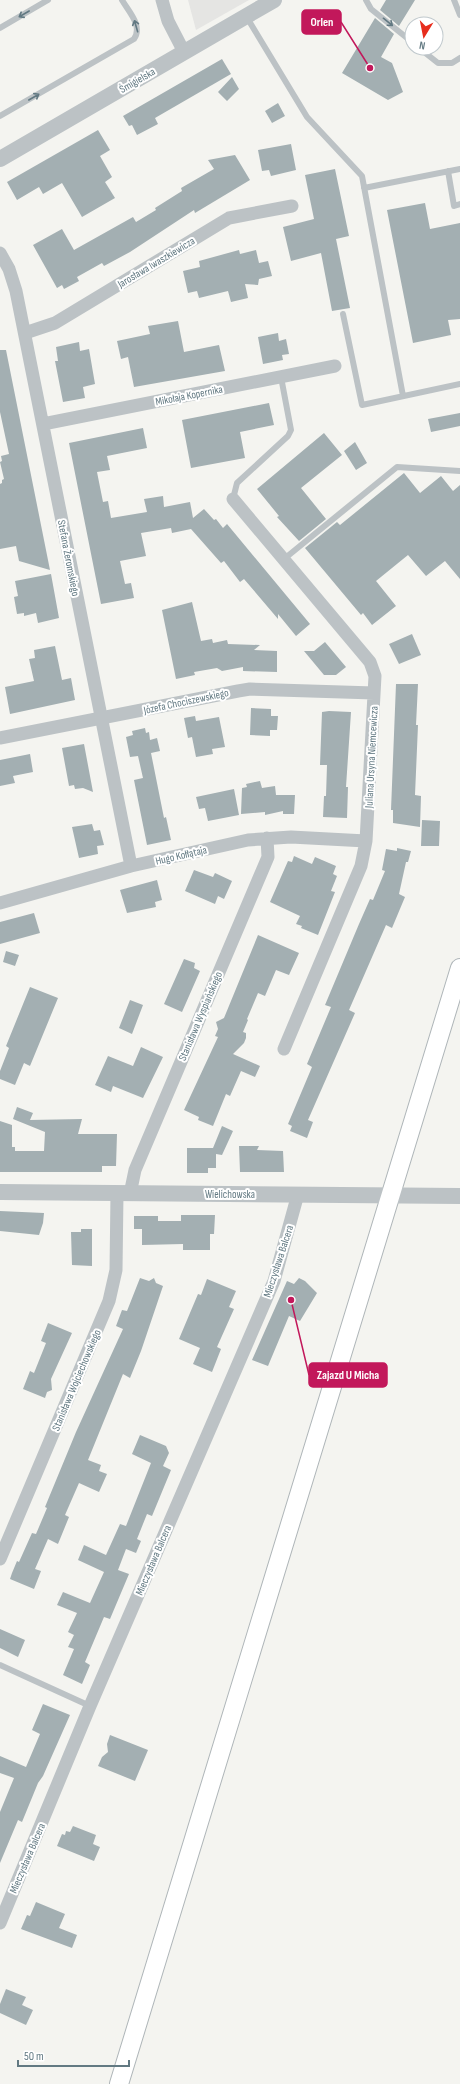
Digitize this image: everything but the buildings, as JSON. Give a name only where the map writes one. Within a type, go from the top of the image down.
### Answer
[{"type":"main road","points":[[119,2084],[460,968]]},
{"type":"street","points":[[162,0],[168,21],[184,52]]},
{"type":"street","name":"Śmigielska","points":[[0,159],[274,0]]},
{"type":"street","name":"Jarosława Iwaszkiewicza","points":[[25,333],[55,323],[229,218],[292,206]]},
{"type":"street","name":"Stefana Żeromskiego","points":[[0,253],[9,269],[16,291],[25,333],[131,866]]},
{"type":"street","name":"Mikołaja Kopernika","points":[[43,424],[335,366]]},
{"type":"street","name":"Juliana Ursyna Niemcewicza","points":[[233,499],[370,662],[375,676],[366,841],[361,866],[284,1049]]},
{"type":"street","name":"Józefa Chociszewskiego","points":[[0,738],[250,689],[374,694]]},
{"type":"street","name":"Hugo Kołłątaja","points":[[0,903],[131,866],[228,844],[267,838],[292,837],[366,841]]},
{"type":"street","name":"Stanisława Wyspiańskiego","points":[[124,1194],[268,858],[267,838]]},
{"type":"street","name":"Wielichowska","points":[[0,1192],[460,1196]]},
{"type":"street","name":"Stanisława Wojciechowskiego","points":[[0,1559],[109,1301],[116,1270],[124,1194]]},
{"type":"street","name":"Mieczysława Balcera","points":[[0,1924],[90,1706],[274,1281],[298,1194]]},
{"type":"lane","points":[[0,28],[48,0]]},
{"type":"lane","points":[[0,116],[134,39],[138,34],[138,26],[122,0]]},
{"type":"lane","points":[[366,0],[371,9],[404,36]]},
{"type":"lane","points":[[454,0],[460,15]]},
{"type":"lane","points":[[246,16],[307,117],[362,176],[403,396]]},
{"type":"lane","points":[[428,56],[438,64],[452,63],[460,58]]},
{"type":"lane","points":[[364,188],[460,168]]},
{"type":"lane","points":[[448,171],[454,206],[460,204]]},
{"type":"lane","points":[[343,314],[362,405],[460,384]]},
{"type":"lane","points":[[233,499],[236,483],[288,436],[291,430],[281,377]]},
{"type":"lane","points":[[284,559],[397,467],[460,471]]},
{"type":"lane","points":[[0,1665],[90,1706]]},
{"type":"shaded area","points":[[188,0],[249,0],[196,30]]},
{"type":"place","name":"Orlen","points":[[370,68]]},
{"type":"place","name":"Zajazd U Micha","points":[[291,1300]]}]
